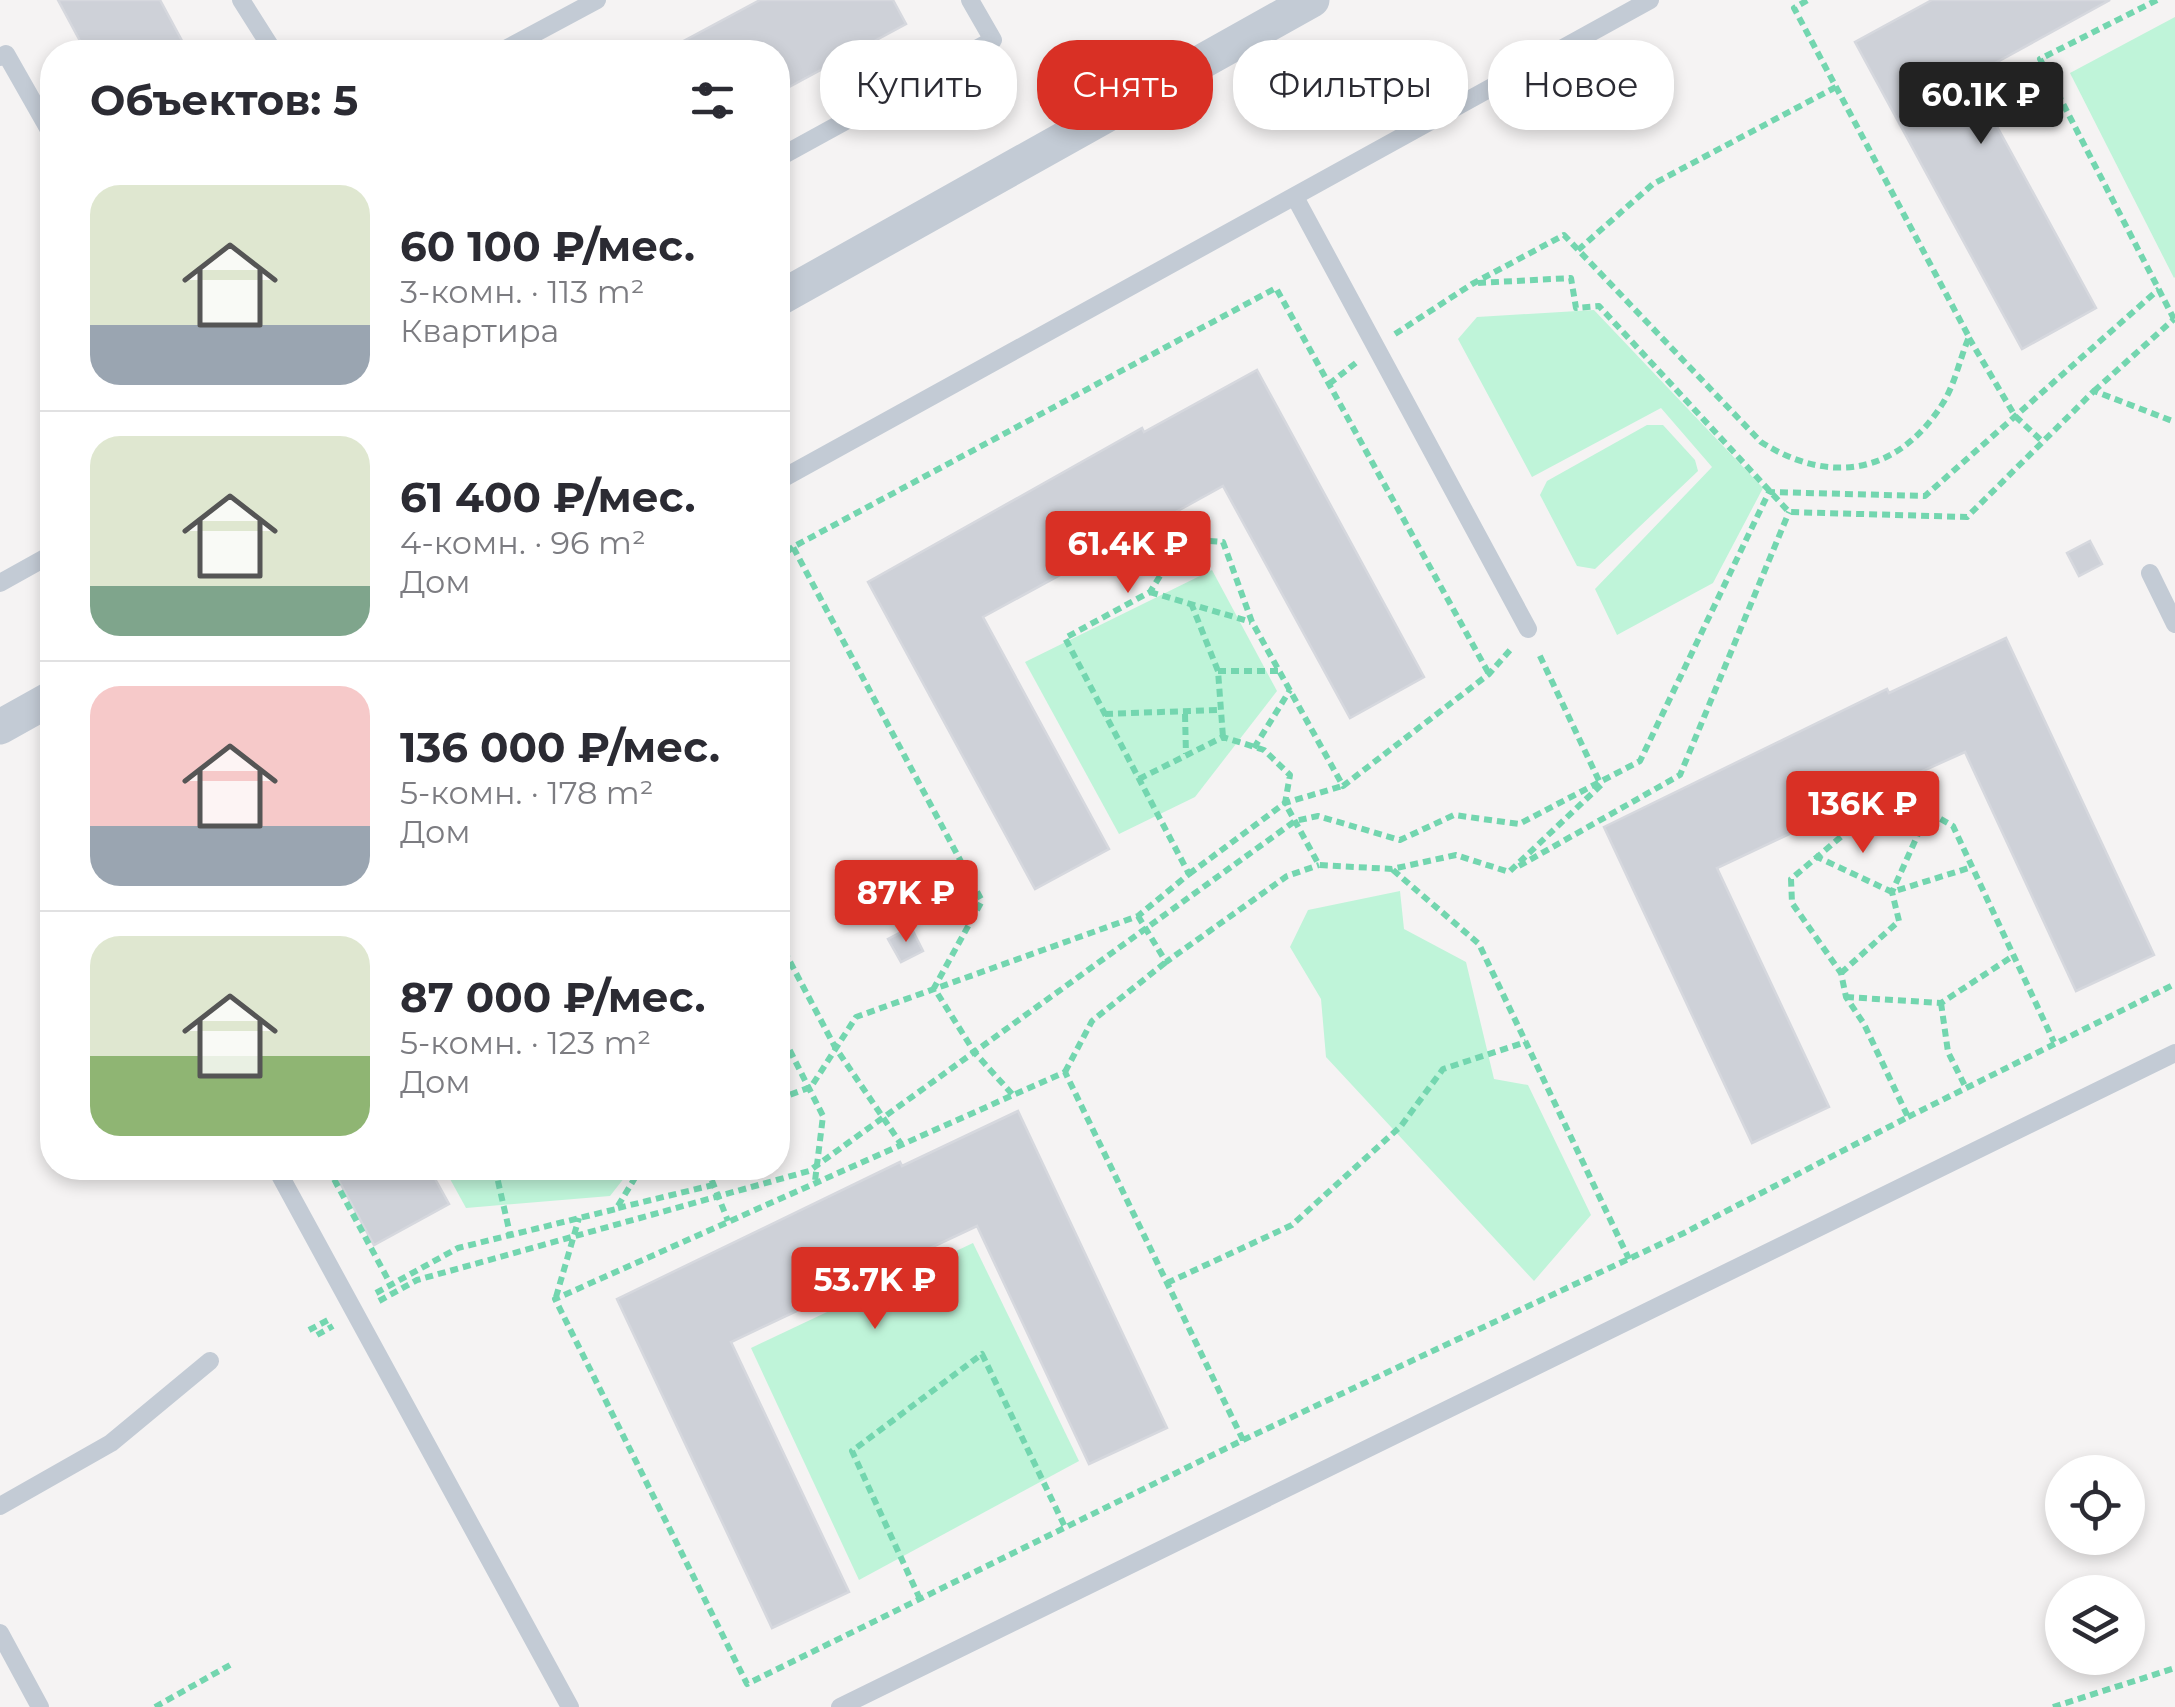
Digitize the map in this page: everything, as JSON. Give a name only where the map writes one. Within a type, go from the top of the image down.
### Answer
[{"type":"street","points":[[790,293],[1312,0]]},
{"type":"street","points":[[0,727],[40,705]]},
{"type":"lane","points":[[241,0],[266,40]]},
{"type":"lane","points":[[522,40],[597,0]]},
{"type":"lane","points":[[790,151],[993,40],[970,0]]},
{"type":"lane","points":[[790,475],[1650,0]]},
{"type":"lane","points":[[2,51],[40,115]]},
{"type":"lane","points":[[1296,199],[1528,629]]},
{"type":"lane","points":[[0,583],[40,561]]},
{"type":"lane","points":[[2150,572],[2175,624]]},
{"type":"lane","points":[[840,1707],[2175,1053]]},
{"type":"lane","points":[[283,1180],[570,1707]]},
{"type":"lane","points":[[0,1506],[111,1442],[210,1361]]},
{"type":"lane","points":[[0,1633],[40,1707]]},
{"type":"path","points":[[1808,0],[1794,8],[1968,337],[2014,416],[2043,442]]},
{"type":"path","points":[[1472,284],[1571,278],[1576,308],[1599,306],[1789,512],[1966,517],[2174,319],[2040,58],[2158,0]]},
{"type":"path","points":[[1578,250],[1654,184],[1836,86]]},
{"type":"path","points":[[1329,384],[1376,347],[1472,284],[1564,235],[1761,442],[1789,460],[1819,469],[1855,470],[1918,434],[1944,402],[1968,337]]},
{"type":"path","points":[[790,549],[1276,288],[1489,674]]},
{"type":"path","points":[[1769,492],[1925,496],[2158,289]]},
{"type":"path","points":[[2094,392],[2175,422]]},
{"type":"path","points":[[790,1176],[809,1171],[1295,821],[1318,816],[1400,840],[1454,815],[1519,824],[1601,786],[1640,761],[1769,492]]},
{"type":"path","points":[[555,1299],[1064,1072],[1092,1021],[1166,962],[1287,876],[1320,865],[1392,869],[1456,855],[1509,872],[1680,774],[1789,512]]},
{"type":"path","points":[[1190,874],[1065,638],[1150,592],[1183,540],[1224,542],[1252,622],[1343,786]]},
{"type":"path","points":[[793,547],[982,901],[934,988]]},
{"type":"path","points":[[1150,592],[1252,622]]},
{"type":"path","points":[[1191,603],[1218,671],[1217,710],[1222,737]]},
{"type":"path","points":[[790,1095],[811,1087],[856,1017],[1138,916],[1285,803],[1343,786],[1489,674],[1528,629],[1601,786]]},
{"type":"path","points":[[1218,671],[1280,672]]},
{"type":"path","points":[[1254,748],[1290,690]]},
{"type":"path","points":[[1105,714],[1217,710]]},
{"type":"path","points":[[1185,714],[1186,754]]},
{"type":"path","points":[[1139,780],[1222,737],[1264,750],[1290,775],[1285,803],[1320,865]]},
{"type":"path","points":[[1509,872],[1601,786]]},
{"type":"path","points":[[1908,1117],[1864,1024],[1846,998],[1841,974],[1792,903],[1791,879],[1849,830],[1920,807],[1953,826],[2054,1042]]},
{"type":"path","points":[[1841,974],[1899,921],[1892,892],[1928,812]]},
{"type":"path","points":[[1815,856],[1892,892],[1972,866]]},
{"type":"path","points":[[1392,869],[1479,944],[1629,1259]]},
{"type":"path","points":[[1138,916],[1166,962]]},
{"type":"path","points":[[1846,998],[1941,1002],[2013,956]]},
{"type":"path","points":[[790,962],[835,1048],[901,1144]]},
{"type":"path","points":[[580,1218],[555,1299],[747,1684],[1243,1440],[1629,1259],[2175,984]]},
{"type":"path","points":[[934,988],[974,1053],[1012,1094]]},
{"type":"path","points":[[1941,1002],[1948,1052],[1966,1088]]},
{"type":"path","points":[[1167,1283],[1292,1225],[1402,1126],[1443,1069],[1526,1042]]},
{"type":"path","points":[[790,1049],[824,1116],[815,1182]]},
{"type":"path","points":[[1064,1072],[1243,1440]]},
{"type":"path","points":[[334,1180],[391,1285]]},
{"type":"path","points":[[498,1180],[510,1234]]},
{"type":"path","points":[[616,1209],[634,1180]]},
{"type":"path","points":[[712,1180],[728,1221]]},
{"type":"path","points":[[313,1332],[417,1280],[778,1180]]},
{"type":"path","points":[[354,1310],[458,1248],[714,1185]]},
{"type":"path","points":[[920,1599],[852,1452],[982,1354],[1065,1528]]},
{"type":"path","points":[[155,1707],[230,1665]]},
{"type":"path","points":[[2052,1707],[2175,1668]]},
{"type":"green space","points":[[2175,17],[2175,277],[2174,278],[2070,73]]},
{"type":"green space","points":[[1594,310],[1763,488],[1713,583],[1617,635],[1595,589],[1712,467],[1661,408],[1532,477],[1458,339],[1477,317]]},
{"type":"green space","points":[[1647,425],[1663,425],[1695,460],[1698,471],[1595,569],[1577,566],[1540,495],[1547,481]]},
{"type":"green space","points":[[1212,570],[1277,691],[1195,797],[1119,834],[1025,662]]},
{"type":"green space","points":[[1400,891],[1404,929],[1466,962],[1494,1079],[1528,1085],[1591,1215],[1534,1281],[1326,1057],[1321,999],[1290,947],[1308,910]]},
{"type":"green space","points":[[451,1180],[623,1180],[610,1196],[466,1208]]},
{"type":"green space","points":[[973,1243],[1079,1461],[859,1580],[751,1348]]},
{"type":"building","points":[[58,0],[160,0],[182,40],[80,40]]},
{"type":"building","points":[[760,0],[893,0],[906,24],[876,40],[820,40],[820,70],[790,87],[790,40],[685,40]]},
{"type":"building","points":[[1932,0],[2110,0],[1970,77],[2096,308],[2022,349],[1855,42]]},
{"type":"building","points":[[1257,370],[1424,677],[1350,718],[1223,486],[983,617],[1109,849],[1035,889],[868,582],[1142,428],[1144,432]]},
{"type":"building","points":[[2090,541],[2102,564],[2079,576],[2067,553]]},
{"type":"building","points":[[2006,638],[2154,955],[2076,991],[1965,752],[1925,770],[1717,868],[1829,1107],[1752,1143],[1604,827],[1887,689],[1889,693]]},
{"type":"building","points":[[911,927],[923,951],[901,962],[888,939]]},
{"type":"building","points":[[1018,1111],[1167,1428],[1089,1464],[977,1226],[731,1342],[849,1592],[772,1628],[617,1299],[900,1162],[902,1166]]},
{"type":"building","points":[[339,1180],[436,1180],[449,1204],[374,1245]]}]
